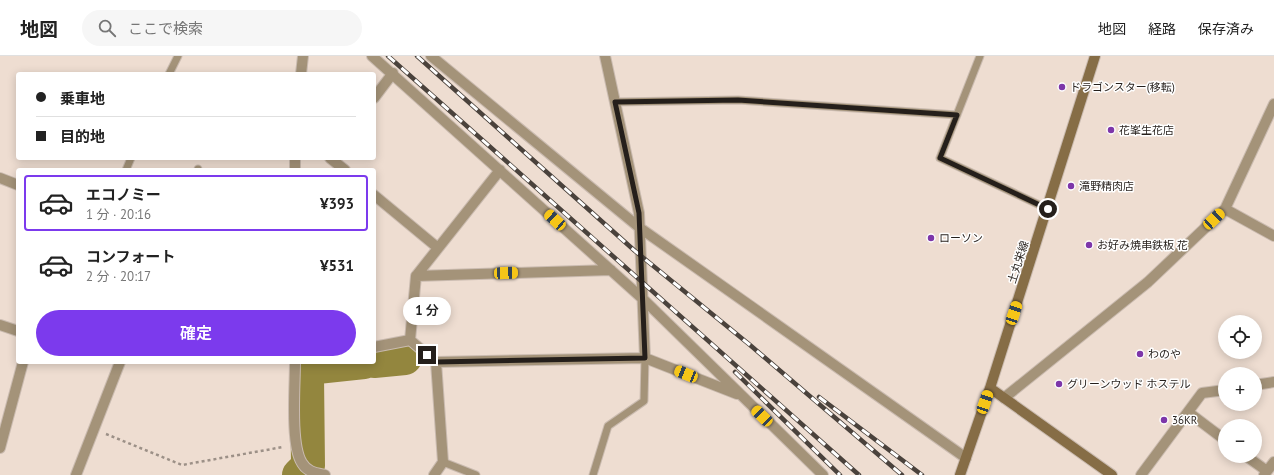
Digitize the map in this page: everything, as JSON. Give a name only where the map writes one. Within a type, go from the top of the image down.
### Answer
[{"type":"main road","name":"土丸栄線","points":[[960,475],[1048,209],[1095,56]]},
{"type":"main road","points":[[990,388],[1112,475]]},
{"type":"street","points":[[301,72],[303,56]]},
{"type":"street","points":[[372,56],[643,299],[822,475]]},
{"type":"street","points":[[431,56],[640,228],[966,458]]},
{"type":"street","points":[[605,56],[639,213],[645,358]]},
{"type":"street","points":[[376,95],[393,74]]},
{"type":"street","points":[[1004,398],[1148,282],[1225,209],[1274,104]]},
{"type":"street","points":[[332,160],[342,168]]},
{"type":"street","points":[[410,340],[416,276],[500,170]]},
{"type":"street","points":[[0,178],[16,184]]},
{"type":"street","points":[[376,196],[438,248]]},
{"type":"street","points":[[1225,209],[1274,236]]},
{"type":"street","points":[[416,276],[611,270]]},
{"type":"street","points":[[0,326],[16,330]]},
{"type":"street","points":[[410,340],[436,362],[645,358],[741,396]]},
{"type":"street","points":[[376,347],[410,340]]},
{"type":"street","points":[[434,475],[443,462],[436,362]]},
{"type":"street","points":[[0,448],[22,364]]},
{"type":"street","points":[[76,475],[118,364]]},
{"type":"street","points":[[295,364],[296,445],[302,463],[311,473],[325,475]]},
{"type":"street","points":[[1262,384],[1274,382]]},
{"type":"street","points":[[1141,475],[1202,393],[1218,391]]},
{"type":"street","points":[[1188,412],[1218,435]]},
{"type":"street","points":[[1254,463],[1266,473],[1274,462]]},
{"type":"lane","points":[[170,72],[178,56]]},
{"type":"lane","points":[[980,56],[940,158],[1048,209]]},
{"type":"lane","points":[[615,102],[738,100],[957,115]]},
{"type":"lane","points":[[593,475],[608,426],[644,401],[645,358]]},
{"type":"lane","points":[[443,462],[476,475]]},
{"type":"path","points":[[94,429],[182,466],[296,445]]},
{"type":"waterway","points":[[376,361],[405,358]]},
{"type":"waterway","points":[[299,475],[308,466],[307,376],[317,367],[345,364]]},
{"type":"railway","points":[[388,56],[859,475]]},
{"type":"railway","points":[[417,56],[635,251],[750,345],[902,475]]},
{"type":"railway","points":[[735,372],[840,475]]},
{"type":"railway","points":[[819,397],[922,475]]},
{"type":"place","name":"ドラゴンスター(移転)","points":[[1062,87]]},
{"type":"place","name":"花峯生花店","points":[[1111,130]]},
{"type":"place","name":"滝野精肉店","points":[[1071,186]]},
{"type":"place","name":"ローソン","points":[[931,238]]},
{"type":"place","name":"お好み焼串鉄板 花","points":[[1089,245]]},
{"type":"place","name":"わのや","points":[[1140,354]]},
{"type":"place","name":"グリーンウッド ホステル","points":[[1059,384]]},
{"type":"place","name":"36KR","points":[[1164,420]]},
{"type":"route","points":[[427,355],[436,362],[645,358],[639,213],[615,102],[738,100],[957,115],[940,158],[1048,209]]}]
